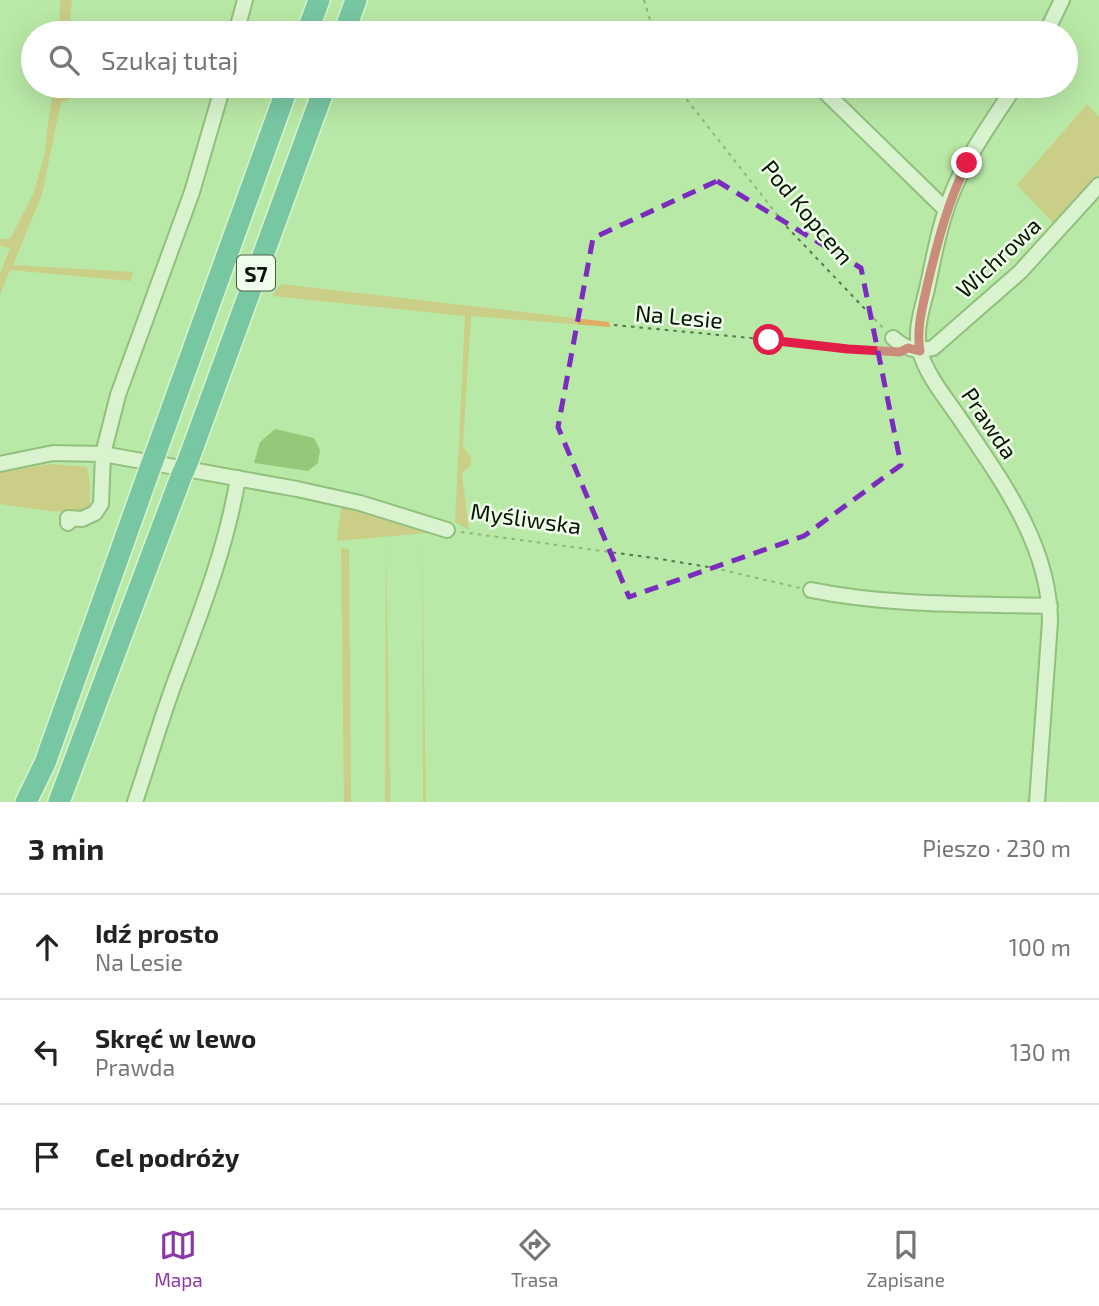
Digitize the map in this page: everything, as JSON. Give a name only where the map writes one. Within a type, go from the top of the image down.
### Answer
[{"type":"highway","points":[[311,21],[319,0]]},
{"type":"highway","points":[[348,21],[356,0]]},
{"type":"highway","name":"S7","points":[[26,802],[46,763],[284,98]]},
{"type":"highway","name":"S7","points":[[59,802],[185,469],[321,98]]},
{"type":"street","points":[[239,21],[245,0]]},
{"type":"street","points":[[1052,21],[1062,0]]},
{"type":"street","points":[[68,523],[68,518],[82,519],[95,513],[101,504],[103,454],[118,395],[192,192],[219,98]]},
{"type":"street","points":[[831,98],[946,210]]},
{"type":"street","name":"Prawda","points":[[1008,98],[967,163],[946,210],[914,350],[1015,504],[1045,576],[1050,606],[1037,802]]},
{"type":"street","name":"Wichrowa","points":[[914,350],[933,348],[1020,272],[1099,186]]},
{"type":"street","points":[[893,338],[914,350]]},
{"type":"street","name":"Myśliwska","points":[[0,464],[53,453],[103,454],[360,503],[447,530]]},
{"type":"street","points":[[135,802],[166,706],[217,567],[238,478]]},
{"type":"street","points":[[811,590],[857,598],[906,602],[1050,606]]},
{"type":"path","points":[[644,0],[650,21]]},
{"type":"path","name":"Pod Kopcem","points":[[685,98],[786,226],[893,338]]},
{"type":"path","name":"Na Lesie","points":[[614,325],[848,349],[900,352],[914,350]]},
{"type":"path","name":"Myśliwska","points":[[447,530],[666,560],[811,590]]},
{"type":"highlighted area","points":[[717,181],[861,268],[901,465],[804,536],[629,597],[558,427],[593,238]]},
{"type":"shaded area","points":[[60,0],[72,0],[70,21],[59,21]]},
{"type":"shaded area","points":[[52,98],[69,98],[69,101],[61,102],[42,194],[13,265],[133,272],[131,281],[10,270],[0,295],[0,274],[10,248],[0,246],[0,239],[10,239],[34,192],[44,156]]},
{"type":"shaded area","points":[[1087,104],[1099,117],[1099,175],[1055,225],[1017,185]]},
{"type":"shaded area","points":[[281,284],[609,322],[610,327],[471,316],[463,446],[471,458],[470,466],[462,473],[469,530],[455,522],[465,316],[272,296]]},
{"type":"shaded area","points":[[275,429],[314,438],[320,450],[318,463],[308,471],[254,463],[260,442]]},
{"type":"shaded area","points":[[51,464],[87,467],[90,507],[85,513],[0,504],[0,472]]},
{"type":"shaded area","points":[[341,508],[426,529],[426,533],[337,541]]},
{"type":"shaded area","points":[[422,544],[426,802],[423,802]]},
{"type":"shaded area","points":[[386,547],[390,782],[390,802],[385,802]]},
{"type":"shaded area","points":[[341,548],[349,549],[351,802],[344,802]]},
{"type":"route","points":[[769,340],[848,349],[900,352],[908,348],[920,351],[920,317],[942,226],[954,189],[967,163]]}]
